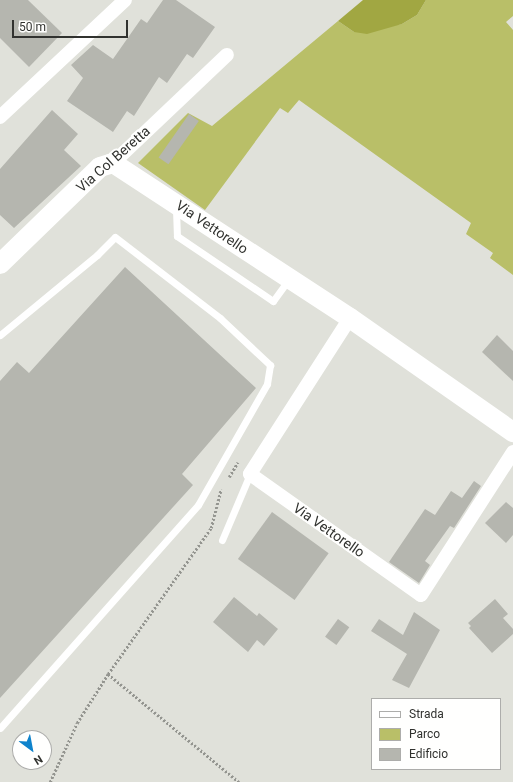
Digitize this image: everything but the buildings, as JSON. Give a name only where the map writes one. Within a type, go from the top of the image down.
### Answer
[{"type":"street","points":[[0,116],[125,0]]},
{"type":"street","name":"Via Col Beretta","points":[[0,264],[100,167],[113,163],[228,55]]},
{"type":"street","name":"Via Vettorello","points":[[113,163],[350,318],[513,432]]},
{"type":"street","points":[[250,474],[350,318]]},
{"type":"street","name":"Via Vettorello","points":[[250,474],[421,596],[513,452]]},
{"type":"lane","points":[[176,203],[178,236],[273,302],[289,278]]},
{"type":"lane","points":[[0,335],[97,256],[115,237],[220,318],[270,366],[267,384],[198,505],[0,728]]},
{"type":"lane","points":[[222,540],[250,474]]},
{"type":"path","points":[[50,782],[77,723],[108,674],[211,528],[221,488],[242,456]]},
{"type":"path","points":[[108,674],[239,782]]},
{"type":"green space","points":[[363,0],[426,0],[417,15],[402,24],[367,34],[354,32],[338,21]]},
{"type":"green space","points":[[426,0],[513,0],[513,16],[506,22],[513,30],[513,275],[490,258],[493,253],[466,234],[471,223],[299,100],[288,113],[280,108],[205,210],[138,163],[188,113],[212,126],[338,21],[354,32],[402,24],[417,15]]}]
